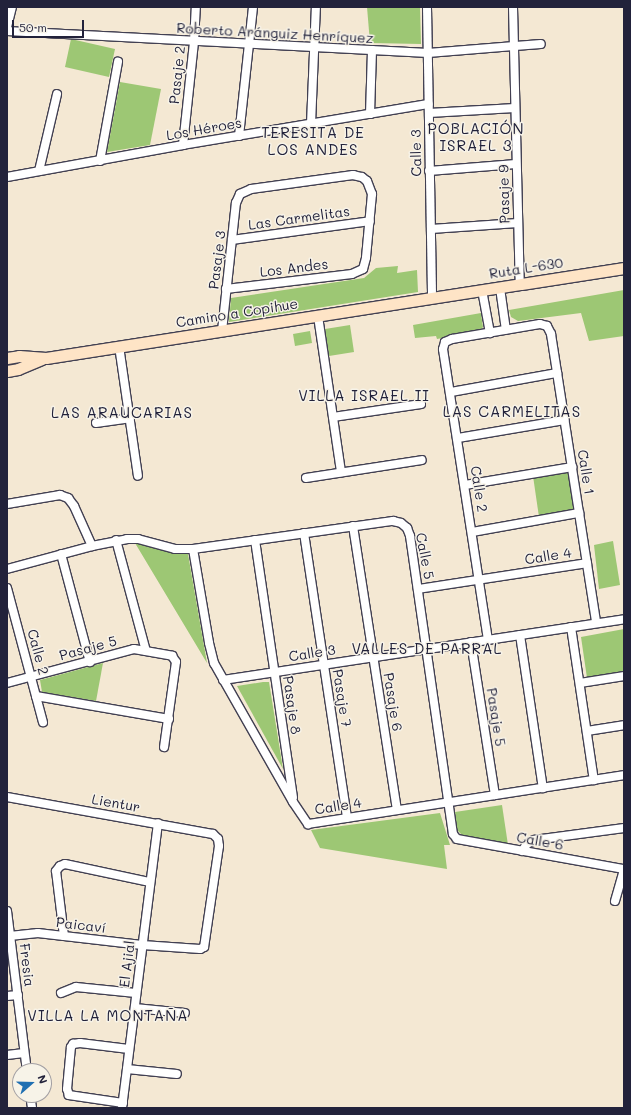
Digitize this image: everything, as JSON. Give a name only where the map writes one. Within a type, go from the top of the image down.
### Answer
[{"type":"street","points":[[7,27],[12,7]]},
{"type":"street","name":"Pasaje 2","points":[[183,145],[194,42],[196,7]]},
{"type":"street","points":[[239,136],[253,7]]},
{"type":"street","points":[[311,124],[316,7]]},
{"type":"street","name":"Calle 3","points":[[427,7],[432,298]]},
{"type":"street","name":"Pasaje 9","points":[[513,7],[520,284]]},
{"type":"street","name":"Roberto Aránguiz Henríquez","points":[[7,31],[194,42],[428,53],[541,44]]},
{"type":"street","points":[[370,114],[372,50]]},
{"type":"street","points":[[100,161],[118,62]]},
{"type":"street","points":[[39,171],[57,94]]},
{"type":"street","name":"Los Héroes","points":[[7,177],[183,145],[429,104]]},
{"type":"street","points":[[429,114],[515,108]]},
{"type":"street","points":[[429,171],[516,164]]},
{"type":"street","name":"Pasaje 3","points":[[222,331],[236,203],[240,194],[251,189],[353,175],[362,177],[367,181],[372,194],[370,221]]},
{"type":"street","name":"Las Carmelitas","points":[[232,240],[370,221]]},
{"type":"street","name":"Los Andes","points":[[226,289],[352,274],[363,269],[366,258],[370,221]]},
{"type":"street","points":[[431,228],[518,223]]},
{"type":"street","name":"Ruta L-630","points":[[432,298],[624,268]]},
{"type":"street","points":[[482,290],[490,333],[506,330],[500,288]]},
{"type":"street","name":"Camino a Copihue","points":[[46,358],[432,298]]},
{"type":"street","points":[[318,316],[341,472]]},
{"type":"street","name":"Calle 1","points":[[506,330],[540,324],[547,326],[551,334],[596,623]]},
{"type":"street","name":"Calle 2","points":[[488,640],[480,580],[443,349],[445,342],[452,339],[490,333]]},
{"type":"street","points":[[120,346],[138,476]]},
{"type":"street","points":[[7,358],[19,356],[46,358]]},
{"type":"street","points":[[7,371],[18,369],[46,358]]},
{"type":"street","points":[[450,392],[557,373]]},
{"type":"street","points":[[333,416],[420,404]]},
{"type":"street","points":[[96,423],[130,418]]},
{"type":"street","points":[[458,438],[564,420]]},
{"type":"street","points":[[306,478],[422,460]]},
{"type":"street","points":[[465,485],[572,467]]},
{"type":"street","points":[[7,504],[60,495],[68,498],[74,506],[92,546]]},
{"type":"street","points":[[472,532],[579,513]]},
{"type":"street","name":"Calle 5","points":[[116,540],[138,539],[168,548],[193,549],[393,521],[404,525],[410,536],[453,834]]},
{"type":"street","name":"Pasaje 6","points":[[353,526],[397,810]]},
{"type":"street","name":"Pasaje 7","points":[[304,533],[347,818]]},
{"type":"street","points":[[7,569],[116,540],[146,651]]},
{"type":"street","name":"Pasaje 8","points":[[255,540],[293,802]]},
{"type":"street","name":"Calle 4","points":[[193,549],[211,653],[223,680],[293,802],[308,824],[624,775]]},
{"type":"street","points":[[61,554],[90,662]]},
{"type":"street","name":"Calle 4","points":[[418,589],[587,562]]},
{"type":"street","name":"Calle 2","points":[[7,588],[42,722]]},
{"type":"street","name":"Calle 3","points":[[223,680],[624,619]]},
{"type":"street","points":[[571,627],[594,780]]},
{"type":"street","points":[[520,635],[543,788]]},
{"type":"street","name":"Pasaje 5","points":[[471,642],[495,795]]},
{"type":"street","name":"Pasaje 5","points":[[7,683],[134,649],[172,656],[175,659],[169,719]]},
{"type":"street","points":[[580,683],[624,676]]},
{"type":"street","points":[[36,696],[169,719],[164,747]]},
{"type":"street","points":[[587,731],[624,725]]},
{"type":"street","name":"Lientur","points":[[7,797],[213,834],[218,839],[219,846],[206,942],[204,947],[200,949]]},
{"type":"street","name":"El Ajial","points":[[122,1106],[158,823]]},
{"type":"street","points":[[522,851],[527,844],[534,840],[624,828]]},
{"type":"street","name":"Calle 6","points":[[453,834],[457,839],[624,869]]},
{"type":"street","points":[[64,936],[56,871],[60,866],[65,864],[150,882]]},
{"type":"street","points":[[615,901],[624,869]]},
{"type":"street","name":"Fresia","points":[[7,911],[26,1063]]},
{"type":"street","name":"Paicaví","points":[[9,936],[38,933],[142,945],[200,949]]},
{"type":"street","points":[[61,993],[76,987],[136,993]]},
{"type":"street","points":[[7,996],[18,995]]},
{"type":"street","points":[[135,1008],[185,1013]]},
{"type":"street","points":[[122,1106],[69,1095],[67,1089],[71,1047],[73,1044],[80,1043],[130,1049]]},
{"type":"street","points":[[7,1055],[24,1053]]},
{"type":"street","points":[[127,1069],[177,1074]]},
{"type":"green space","points":[[367,7],[420,7],[421,44],[370,43]]},
{"type":"green space","points":[[71,39],[115,49],[109,77],[65,67]]},
{"type":"green space","points":[[120,82],[161,89],[150,145],[107,152]]},
{"type":"green space","points":[[398,266],[397,273],[417,270],[418,292],[229,322],[231,298],[364,278],[376,268]]},
{"type":"green space","points":[[624,290],[624,336],[589,341],[581,313],[518,321],[511,317],[509,310]]},
{"type":"green space","points":[[481,313],[483,327],[480,331],[437,339],[436,336],[415,338],[413,325]]},
{"type":"green space","points":[[350,325],[354,352],[329,356],[325,329]]},
{"type":"green space","points":[[310,331],[312,343],[295,346],[293,334]]},
{"type":"green space","points":[[569,470],[576,511],[539,517],[533,476]]},
{"type":"green space","points":[[613,541],[620,585],[599,589],[594,545]]},
{"type":"green space","points":[[135,543],[175,554],[188,554],[207,663]]},
{"type":"green space","points":[[624,629],[624,672],[587,678],[581,637]]},
{"type":"green space","points":[[103,663],[96,701],[42,692],[40,680]]},
{"type":"green space","points":[[269,682],[283,769],[237,686]]},
{"type":"green space","points":[[502,805],[508,845],[462,835],[457,830],[455,812]]},
{"type":"green space","points":[[440,813],[450,845],[444,845],[447,869],[320,848],[311,830]]},
{"type":"district","name":"POBLACIÓN ISRAEL 3","points":[[476,136]]},
{"type":"district","name":"TERESITA DE LOS ANDES","points":[[313,140]]},
{"type":"district","name":"VILLA ISRAEL II","points":[[364,396]]},
{"type":"district","name":"LAS CARMELITAS","points":[[512,412]]},
{"type":"district","name":"LAS ARAUCARIAS","points":[[122,413]]},
{"type":"district","name":"VALLES DE PARRAL","points":[[427,649]]},
{"type":"district","name":"VILLA LA MONTAÑA","points":[[108,1016]]}]
